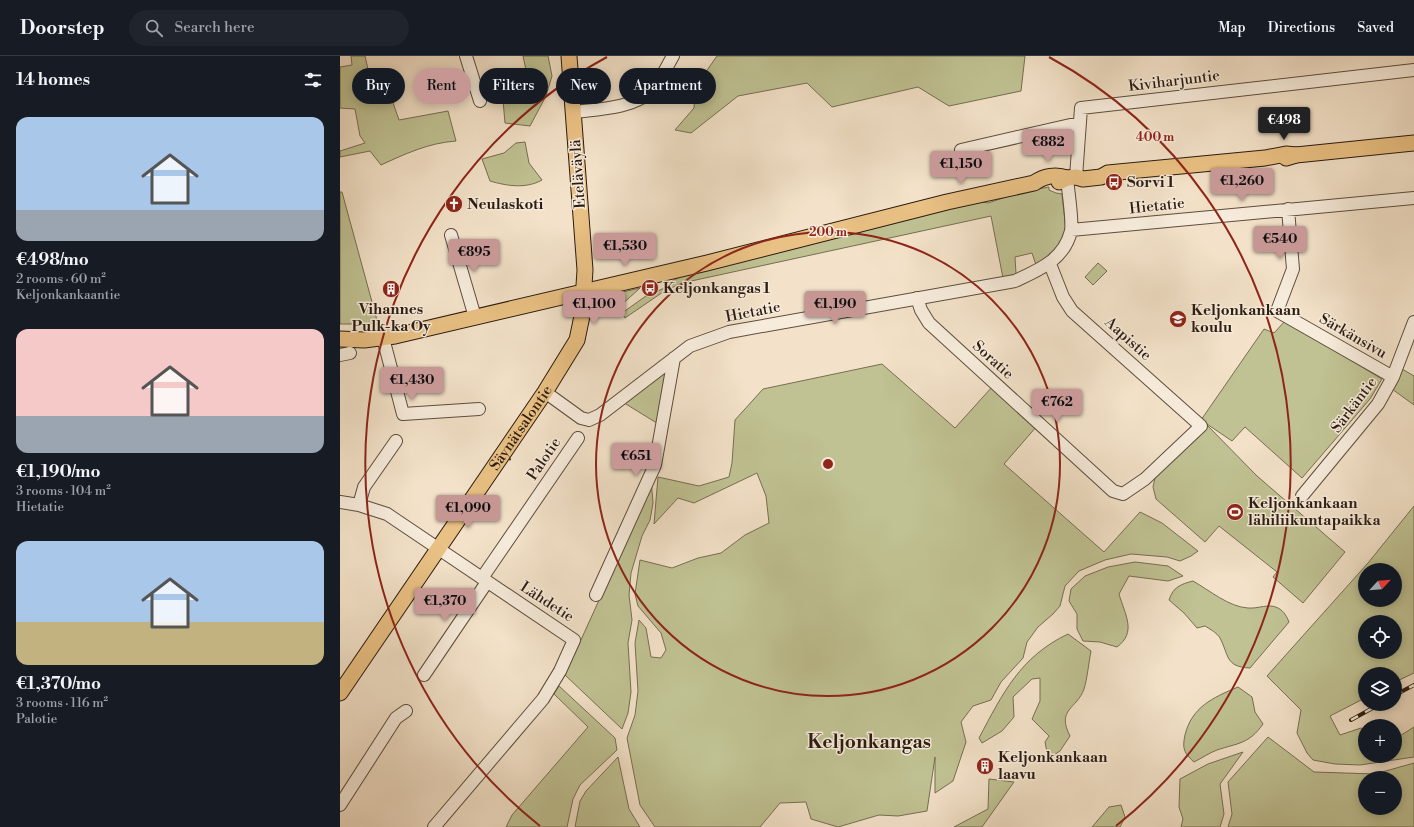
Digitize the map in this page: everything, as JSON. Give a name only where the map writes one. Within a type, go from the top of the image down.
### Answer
[{"type":"main road","name":"Eteläväylä","points":[[569,56],[585,270],[584,291]]},
{"type":"main road","points":[[340,339],[364,340],[384,338],[706,263],[947,202],[1034,183],[1042,185],[1061,182],[1082,172],[1101,170],[1108,173],[1275,157],[1286,158],[1296,155],[1414,143]]},
{"type":"main road","name":"Säynätsalontie","points":[[340,693],[545,392],[577,340],[580,331],[584,291]]},
{"type":"street","points":[[466,56],[479,98]]},
{"type":"street","points":[[573,112],[634,102],[645,96],[661,78],[673,56]]},
{"type":"street","name":"Kiviharjuntie","points":[[1079,123],[1081,108],[1414,70]]},
{"type":"street","points":[[961,150],[1079,123],[1072,177],[1071,230]]},
{"type":"street","name":"Hietatie","points":[[545,392],[581,418],[589,420],[600,415],[690,346],[729,332],[1015,281],[1050,264],[1059,254],[1071,230],[1414,198]]},
{"type":"street","name":"Särkänsivu","points":[[1288,209],[1293,269],[1277,312],[1393,377]]},
{"type":"street","points":[[451,235],[475,317]]},
{"type":"street","name":"Aapistie","points":[[1050,264],[1063,297],[1072,311],[1201,426]]},
{"type":"street","name":"Soratie","points":[[917,298],[921,310],[929,323],[1113,491],[1120,494],[1130,491],[1145,479],[1201,426]]},
{"type":"street","name":"Särkäntie","points":[[1302,496],[1378,404],[1393,377],[1414,322]]},
{"type":"street","points":[[384,338],[403,414],[479,409]]},
{"type":"street","points":[[596,595],[655,465],[674,358]]},
{"type":"street","name":"Palotie","points":[[424,675],[484,580],[578,438]]},
{"type":"street","points":[[359,505],[364,487],[396,441]]},
{"type":"street","name":"Lähdetie","points":[[340,502],[359,505],[387,514],[574,640],[560,671],[543,698],[434,827]]},
{"type":"street","points":[[340,805],[396,718],[406,710]]},
{"type":"green space","points":[[351,56],[365,56],[368,68],[352,68],[352,104],[393,104],[399,120],[448,111],[456,141],[426,147],[381,165],[370,151],[340,157],[340,151],[365,143],[360,136],[355,109],[340,108],[340,67],[352,65]]},
{"type":"green space","points":[[523,56],[548,56],[552,76],[548,89],[548,68],[526,68]]},
{"type":"green space","points":[[717,56],[1025,56],[1021,91],[949,106],[918,87],[832,107],[807,83],[738,96],[691,133],[675,130],[694,108],[694,104],[716,104],[716,68],[709,68]]},
{"type":"green space","points":[[503,104],[542,104],[530,126],[505,123]]},
{"type":"green space","points":[[525,142],[529,163],[542,180],[523,186],[490,181],[482,159],[504,153],[516,143]]},
{"type":"green space","points":[[1049,187],[1049,190],[1062,194],[1066,231],[1056,252],[1036,265],[1032,253],[1015,257],[1016,274],[1003,278],[991,216],[682,283],[663,292],[625,318],[622,313],[646,296],[667,287],[672,281],[684,275],[977,201],[988,203],[1021,192]]},
{"type":"green space","points":[[340,192],[342,192],[378,324],[340,324]]},
{"type":"green space","points":[[1098,263],[1107,271],[1093,285],[1085,277]]},
{"type":"green space","points":[[640,288],[618,308],[611,295]]},
{"type":"green space","points":[[605,298],[612,311],[607,313],[591,312],[593,305]]},
{"type":"green space","points":[[1285,321],[1382,379],[1370,399],[1302,478],[1245,427],[1232,441],[1201,420],[1264,329],[1274,333]]},
{"type":"green space","points":[[882,364],[955,428],[992,387],[1037,426],[1004,464],[1104,552],[1140,512],[1162,523],[1198,551],[1180,561],[1167,557],[1131,554],[1105,560],[1079,571],[1065,586],[1060,606],[1038,627],[1027,642],[1023,658],[1001,682],[991,700],[973,706],[961,722],[966,742],[953,781],[935,793],[935,757],[927,811],[898,816],[879,815],[838,827],[811,819],[806,802],[780,803],[760,827],[655,827],[640,805],[627,738],[635,715],[638,691],[635,643],[639,620],[646,628],[651,657],[661,658],[666,650],[661,633],[638,606],[635,594],[640,560],[672,568],[698,558],[721,553],[745,535],[769,523],[766,496],[757,473],[694,503],[678,498],[654,524],[658,477],[699,486],[729,477],[732,463],[735,420],[763,389]]},
{"type":"green space","points":[[1402,369],[1414,376],[1414,405],[1392,389]]},
{"type":"green space","points":[[658,371],[668,376],[660,425],[621,401]]},
{"type":"green space","name":"Keljonkankaan lähiliikuntapaikka","points":[[1207,425],[1257,476],[1345,552],[1303,603],[1273,577],[1277,572],[1219,526],[1205,542],[1156,499],[1153,487],[1155,478]]},
{"type":"green space","points":[[651,479],[653,503],[650,520],[642,536],[631,573],[629,595],[632,620],[628,643],[631,692],[628,713],[622,729],[565,675],[615,565]]},
{"type":"green space","points":[[1414,506],[1414,673],[1402,679],[1402,667],[1358,667],[1358,702],[1330,716],[1340,735],[1358,729],[1358,763],[1374,763],[1360,765],[1335,764],[1313,760],[1307,753],[1297,733],[1301,710],[1267,676],[1358,574],[1358,607],[1402,607],[1402,563],[1368,563]]},
{"type":"green space","points":[[1135,562],[1168,566],[1183,576],[1168,581],[1129,576],[1119,594],[1128,623],[1127,635],[1123,641],[1117,647],[1100,642],[1083,641],[1077,629],[1077,614],[1069,601],[1071,589],[1085,576],[1108,567]]},
{"type":"green space","points":[[1193,581],[1219,598],[1234,605],[1248,608],[1271,606],[1278,608],[1284,612],[1289,622],[1250,668],[1236,665],[1229,659],[1217,634],[1205,626],[1197,628],[1184,613],[1169,600],[1175,589],[1185,583]]},
{"type":"green space","points":[[1068,634],[1091,651],[1084,689],[1081,696],[1066,715],[1066,727],[1070,736],[1060,751],[1051,757],[1047,752],[1045,742],[1049,736],[1032,719],[1040,701],[1040,678],[1032,679],[1013,697],[1014,717],[1002,731],[982,743],[979,738],[996,706],[1014,678],[1037,654],[1051,643]]},
{"type":"green space","points":[[559,686],[615,738],[617,750],[580,785],[573,799],[567,827],[506,827],[512,815],[588,727],[554,694]]},
{"type":"green space","points":[[1238,687],[1252,697],[1255,712],[1263,724],[1253,736],[1243,742],[1214,751],[1194,762],[1186,753],[1184,747],[1188,725],[1198,710],[1204,705],[1220,695]]},
{"type":"green space","points":[[1414,727],[1414,757],[1402,759],[1402,735]]},
{"type":"green space","points":[[1268,737],[1314,772],[1358,773],[1358,815],[1402,815],[1402,771],[1386,771],[1414,763],[1414,827],[1228,827],[1232,814],[1228,782]]},
{"type":"green space","points":[[1243,752],[1220,784],[1224,814],[1220,827],[1181,827],[1183,819],[1179,807],[1180,779],[1208,764]]},
{"type":"green space","points":[[618,757],[629,809],[640,827],[575,827],[580,801],[586,791]]},
{"type":"green space","points":[[989,779],[1014,782],[982,827],[954,827],[988,809]]},
{"type":"green space","points":[[1121,805],[1125,817],[1120,827],[1092,827],[1109,807]]},
{"type":"railway","points":[[1402,691],[1414,685]]},
{"type":"railway","points":[[1351,720],[1367,711]]},
{"type":"place","name":"Sorvi 1","points":[[1114,182]]},
{"type":"place","name":"Neulaskoti","points":[[454,204]]},
{"type":"place","name":"Keljonkangas 1","points":[[650,288]]},
{"type":"place","name":"Vihannes Pulk-ka Oy","points":[[391,289]]},
{"type":"place","name":"Keljonkankaan koulu","points":[[1178,319]]},
{"type":"place","name":"Keljonkankaan lähiliikuntapaikka","points":[[1235,512]]},
{"type":"place","name":"Keljonkankaan laavu","points":[[985,766]]},
{"type":"district","name":"Keljonkangas","points":[[869,742]]}]
